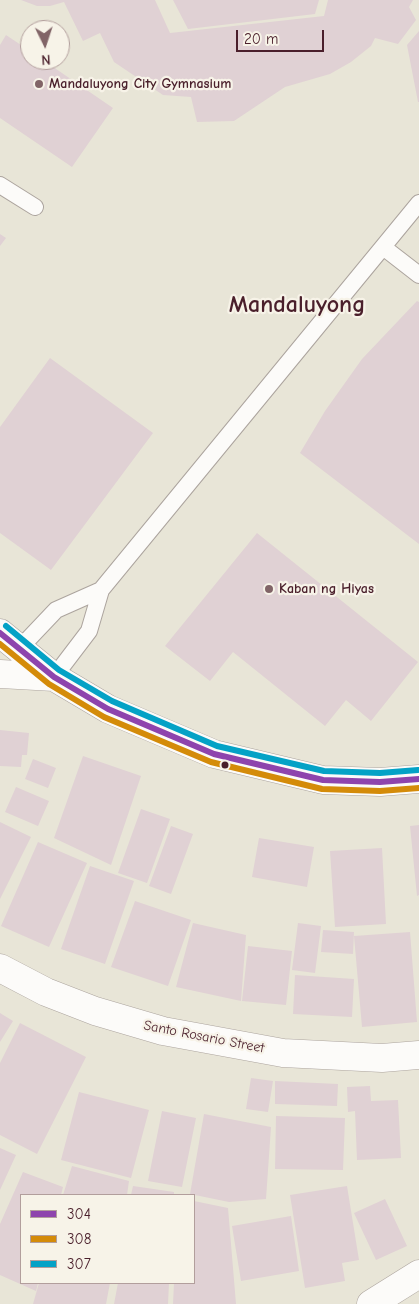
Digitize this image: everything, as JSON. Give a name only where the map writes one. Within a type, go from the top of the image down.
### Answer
[{"type":"street","points":[[10,641],[54,677],[108,709],[214,754],[324,780],[380,782],[419,779]]},
{"type":"street","points":[[0,674],[54,677]]},
{"type":"street","name":"Santo Rosario Street","points":[[0,968],[46,992],[95,1011],[163,1031],[283,1053],[382,1058],[419,1055]]},
{"type":"street","points":[[371,1304],[419,1274]]},
{"type":"lane","points":[[0,185],[35,207]]},
{"type":"lane","points":[[54,677],[89,630],[101,590],[419,203]]},
{"type":"lane","points":[[383,247],[419,275]]},
{"type":"lane","points":[[10,641],[56,610],[101,590]]},
{"type":"building","points":[[21,0],[155,0],[170,33],[324,16],[328,0],[413,0],[409,7],[416,20],[398,44],[375,38],[371,46],[351,62],[330,74],[285,87],[234,121],[197,122],[191,97],[163,95],[114,62],[100,33],[83,41],[64,2],[50,6],[37,6]]},
{"type":"building","points":[[173,0],[319,0],[315,14],[188,29]]},
{"type":"building","points":[[419,31],[419,102],[418,102],[407,45]]},
{"type":"building","name":"Mandaluyong City Gymnasium","points":[[6,35],[20,44],[20,70],[58,70],[113,108],[72,167],[0,118],[0,45]]},
{"type":"building","points":[[0,234],[6,238],[0,246]]},
{"type":"building","points":[[417,301],[419,302],[419,544],[300,453],[325,411],[362,359]]},
{"type":"building","points":[[50,358],[153,433],[51,570],[0,533],[0,427]]},
{"type":"building","name":"Kaban ng Hiyas","points":[[257,533],[418,662],[371,721],[346,700],[325,726],[233,652],[210,681],[165,646]]},
{"type":"building","points":[[0,730],[29,733],[27,755],[22,755],[21,767],[0,766]]},
{"type":"building","points":[[83,756],[141,776],[111,865],[54,838]]},
{"type":"building","points":[[33,759],[56,768],[48,788],[25,779]]},
{"type":"building","points":[[16,787],[49,801],[38,826],[5,812]]},
{"type":"building","points":[[141,809],[170,819],[147,883],[118,873]]},
{"type":"building","points":[[0,822],[31,837],[0,899]]},
{"type":"building","points":[[419,825],[419,895],[417,896],[410,826]]},
{"type":"building","points":[[171,826],[193,834],[171,894],[149,886]]},
{"type":"building","points":[[259,838],[314,847],[307,887],[252,877]]},
{"type":"building","points":[[38,842],[87,863],[49,947],[1,926]]},
{"type":"building","points":[[382,848],[386,924],[335,927],[330,851]]},
{"type":"building","points":[[90,866],[134,881],[105,964],[61,949]]},
{"type":"building","points":[[135,901],[191,920],[168,986],[111,967]]},
{"type":"building","points":[[193,923],[246,935],[241,1001],[176,987]]},
{"type":"building","points":[[298,923],[321,926],[315,973],[292,970]]},
{"type":"building","points":[[323,930],[354,932],[353,954],[321,952]]},
{"type":"building","points":[[410,932],[417,1022],[362,1027],[354,936]]},
{"type":"building","points":[[248,946],[292,951],[286,1005],[242,1001]]},
{"type":"building","points":[[295,975],[354,979],[352,1017],[293,1014]]},
{"type":"building","points":[[0,1013],[13,1021],[0,1042]]},
{"type":"building","points":[[20,1023],[86,1057],[37,1154],[0,1135],[0,1063]]},
{"type":"building","points":[[251,1078],[273,1081],[268,1112],[246,1109]]},
{"type":"building","points":[[275,1081],[338,1084],[337,1106],[275,1104]]},
{"type":"building","points":[[370,1086],[371,1101],[398,1100],[401,1158],[357,1160],[355,1111],[348,1112],[347,1087]]},
{"type":"building","points":[[79,1092],[149,1110],[131,1178],[61,1160]]},
{"type":"building","points":[[162,1111],[196,1118],[182,1187],[148,1181]]},
{"type":"building","points":[[204,1114],[271,1127],[266,1199],[229,1202],[190,1194]]},
{"type":"building","points":[[276,1116],[345,1118],[343,1170],[275,1169]]},
{"type":"building","points":[[0,1148],[16,1155],[0,1190]]},
{"type":"building","points":[[72,1166],[129,1181],[127,1194],[63,1194]]},
{"type":"building","points":[[23,1172],[63,1187],[61,1194],[20,1194],[20,1284],[0,1275],[0,1224]]},
{"type":"building","points":[[133,1186],[174,1192],[174,1194],[131,1194]]},
{"type":"building","points":[[347,1186],[359,1260],[342,1263],[345,1281],[305,1288],[290,1195]]},
{"type":"building","points":[[385,1199],[407,1246],[376,1260],[354,1213]]},
{"type":"building","points":[[195,1201],[228,1208],[236,1304],[173,1304],[174,1284],[195,1284]]},
{"type":"building","points":[[291,1216],[299,1271],[241,1281],[232,1226]]},
{"type":"building","points":[[20,1284],[38,1284],[36,1291]]},
{"type":"building","points":[[39,1284],[110,1284],[106,1304],[33,1304]]},
{"type":"building","points":[[118,1284],[169,1284],[168,1304],[114,1304]]},
{"type":"transit line","name":"307","points":[[6,626],[59,670],[112,701],[217,746],[324,771],[380,773],[418,770]]},
{"type":"transit line","name":"304","points":[[0,633],[54,677],[108,709],[214,754],[323,780],[380,782],[419,779]]},
{"type":"transit line","name":"308","points":[[0,644],[49,684],[104,717],[211,762],[322,789],[380,791],[419,788]]},
{"type":"place","name":"Mandaluyong City Gymnasium","points":[[39,84]]},
{"type":"place","name":"Kaban ng Hiyas","points":[[269,589]]},
{"type":"district","name":"Mandaluyong","points":[[297,305]]}]
